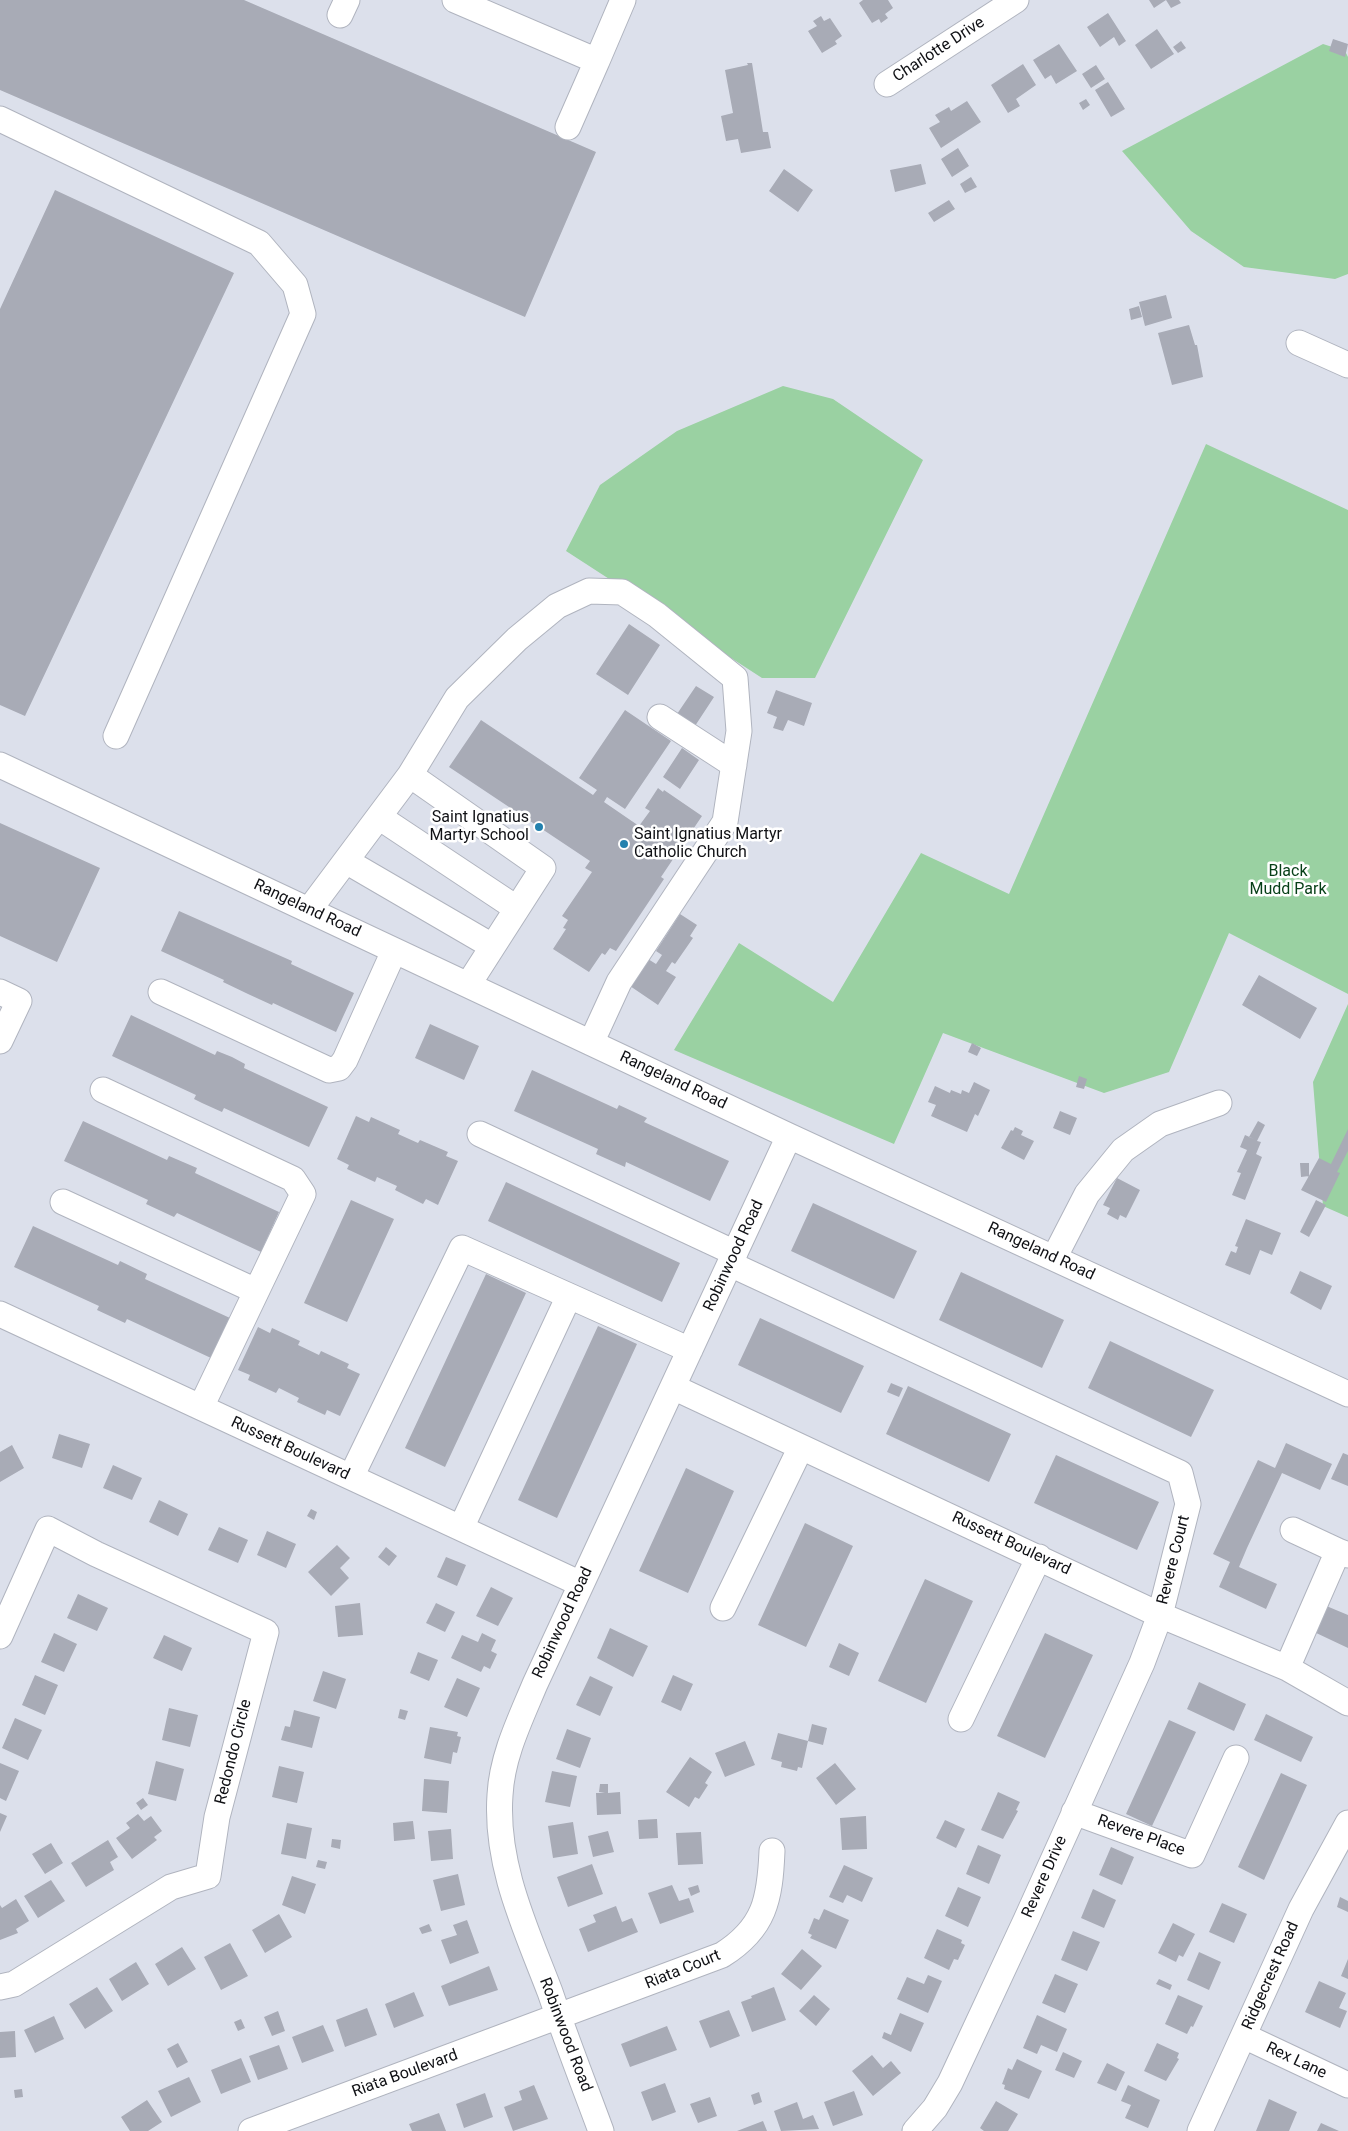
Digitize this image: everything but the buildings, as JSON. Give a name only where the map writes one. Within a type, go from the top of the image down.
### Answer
[{"type":"street","points":[[455,0],[597,61]]},
{"type":"street","points":[[568,127],[623,0]]},
{"type":"street","name":"Charlotte Drive","points":[[887,84],[1016,0]]},
{"type":"street","points":[[0,119],[259,243],[296,285],[303,314],[116,736]]},
{"type":"street","points":[[1299,343],[1348,365]]},
{"type":"street","points":[[309,910],[410,775],[457,698],[517,639],[557,606],[589,591],[622,592],[657,615],[735,678],[739,731],[725,822],[619,982],[591,1043]]},
{"type":"street","points":[[660,717],[734,765]]},
{"type":"street","name":"Rangeland Road","points":[[0,765],[789,1136],[1348,1394]]},
{"type":"street","points":[[410,775],[543,868],[468,985]]},
{"type":"street","points":[[379,817],[516,908]]},
{"type":"street","points":[[346,861],[492,946]]},
{"type":"street","points":[[161,992],[329,1070],[340,1068],[345,1060],[394,950]]},
{"type":"street","points":[[0,992],[20,1001],[0,1041]]},
{"type":"street","points":[[102,1090],[293,1179],[303,1194],[201,1408]]},
{"type":"street","points":[[1054,1258],[1087,1194],[1123,1150],[1160,1124],[1219,1103]]},
{"type":"street","points":[[480,1134],[732,1258]]},
{"type":"street","name":"Robinwood Road","points":[[601,2131],[523,1924],[506,1867],[501,1840],[500,1794],[509,1749],[535,1684],[789,1136]]},
{"type":"street","points":[[64,1202],[256,1291]]},
{"type":"street","points":[[351,1477],[462,1248],[690,1350]]},
{"type":"street","name":"Revere Court","points":[[732,1258],[1180,1473],[1188,1504],[1160,1615]]},
{"type":"street","points":[[461,1528],[569,1296]]},
{"type":"street","name":"Russett Boulevard","points":[[0,1314],[581,1584]]},
{"type":"street","name":"Russett Boulevard","points":[[672,1387],[1160,1615],[1287,1668],[1348,1703]]},
{"type":"street","points":[[723,1608],[801,1447]]},
{"type":"street","name":"Redondo Circle","points":[[0,1636],[48,1529],[96,1554],[266,1632],[217,1818],[208,1876],[171,1887],[14,1984],[0,1987]]},
{"type":"street","points":[[1287,1668],[1343,1553],[1293,1530]]},
{"type":"street","points":[[961,1719],[1039,1557]]},
{"type":"street","name":"Revere Drive","points":[[915,2131],[935,2108],[950,2083],[1142,1662],[1160,1615]]},
{"type":"street","name":"Revere Place","points":[[1074,1812],[1192,1855],[1236,1758]]},
{"type":"street","name":"Ridgecrest Road","points":[[1200,2131],[1301,1909],[1348,1824]]},
{"type":"street","name":"Riata Court","points":[[558,2018],[708,1962],[734,1948],[756,1925],[766,1905],[771,1885],[772,1851]]},
{"type":"street","name":"Riata Boulevard","points":[[252,2131],[558,2018]]},
{"type":"street","name":"Rex Lane","points":[[1244,2036],[1348,2084]]},
{"type":"green space","points":[[1323,44],[1345,51],[1348,57],[1348,274],[1335,279],[1244,267],[1191,231],[1122,151]]},
{"type":"green space","points":[[783,386],[833,399],[923,460],[815,678],[762,678],[566,551],[600,485],[677,431]]},
{"type":"green space","name":"Black Mudd Park","points":[[1206,444],[1348,510],[1348,994],[1229,933],[1169,1072],[1104,1093],[943,1033],[894,1144],[674,1050],[739,943],[833,1002],[921,853],[1009,894]]},
{"type":"green space","points":[[1348,1004],[1348,1217],[1323,1206],[1313,1082]]},
{"type":"place","name":"Saint Ignatius Martyr School","points":[[539,827]]},
{"type":"place","name":"Saint Ignatius Martyr Catholic Church","points":[[624,844]]}]
